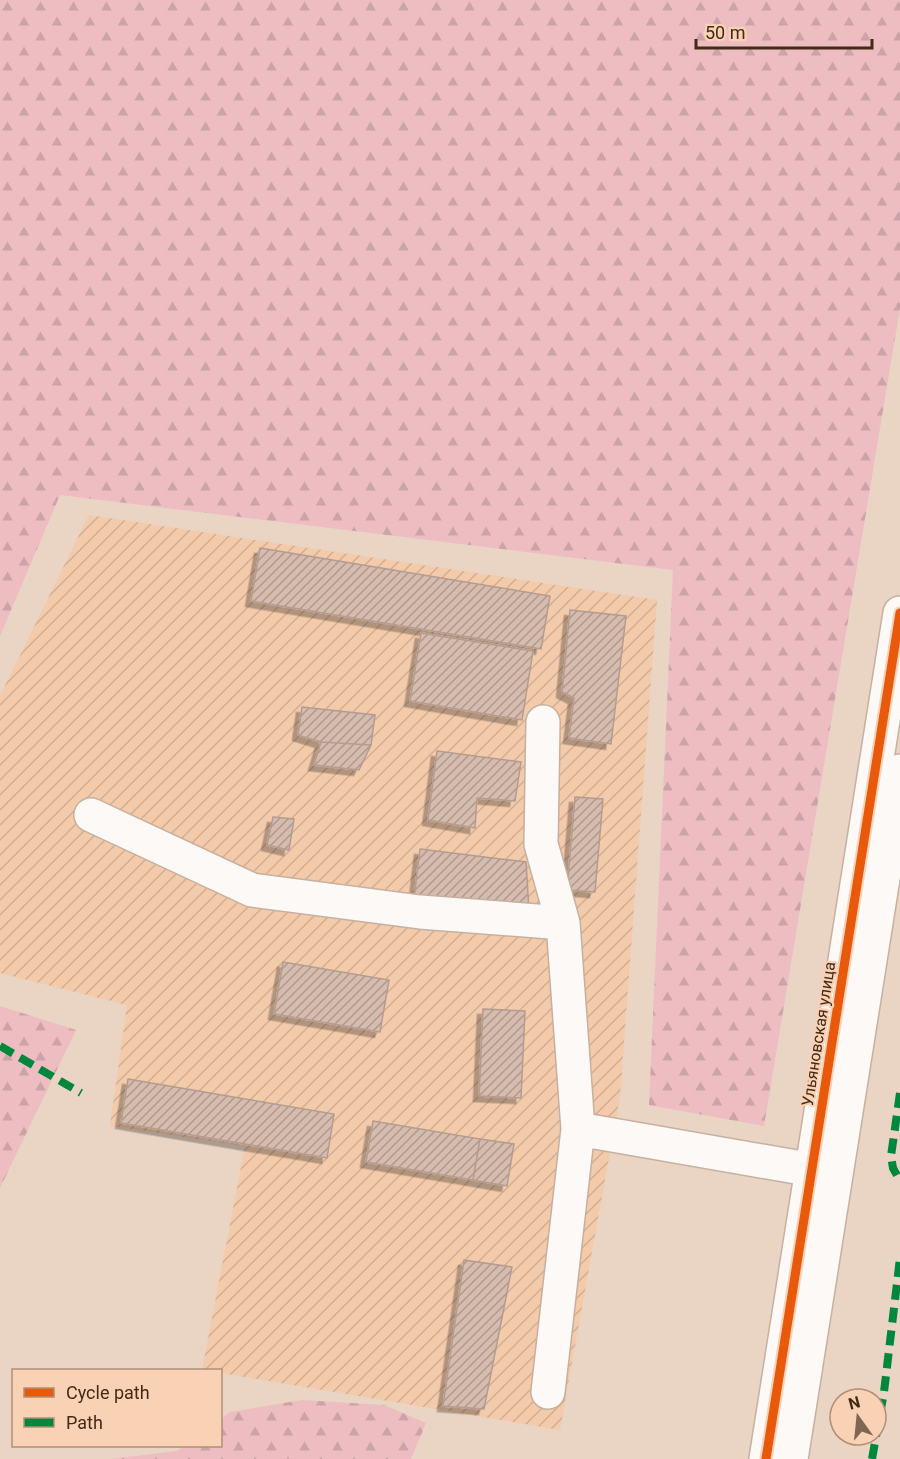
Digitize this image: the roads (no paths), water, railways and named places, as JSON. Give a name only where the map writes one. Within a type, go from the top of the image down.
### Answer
[{"type":"street","name":"Ульяновская улица","points":[[791,1459],[824,1173],[900,613]]},
{"type":"street","points":[[543,722],[541,844],[563,923],[578,1129],[548,1392]]},
{"type":"street","name":"Ульяновская улица","points":[[766,1459],[824,1173],[900,771]]},
{"type":"street","points":[[91,815],[252,890],[420,912],[563,923]]},
{"type":"street","points":[[578,1129],[824,1173]]}]
